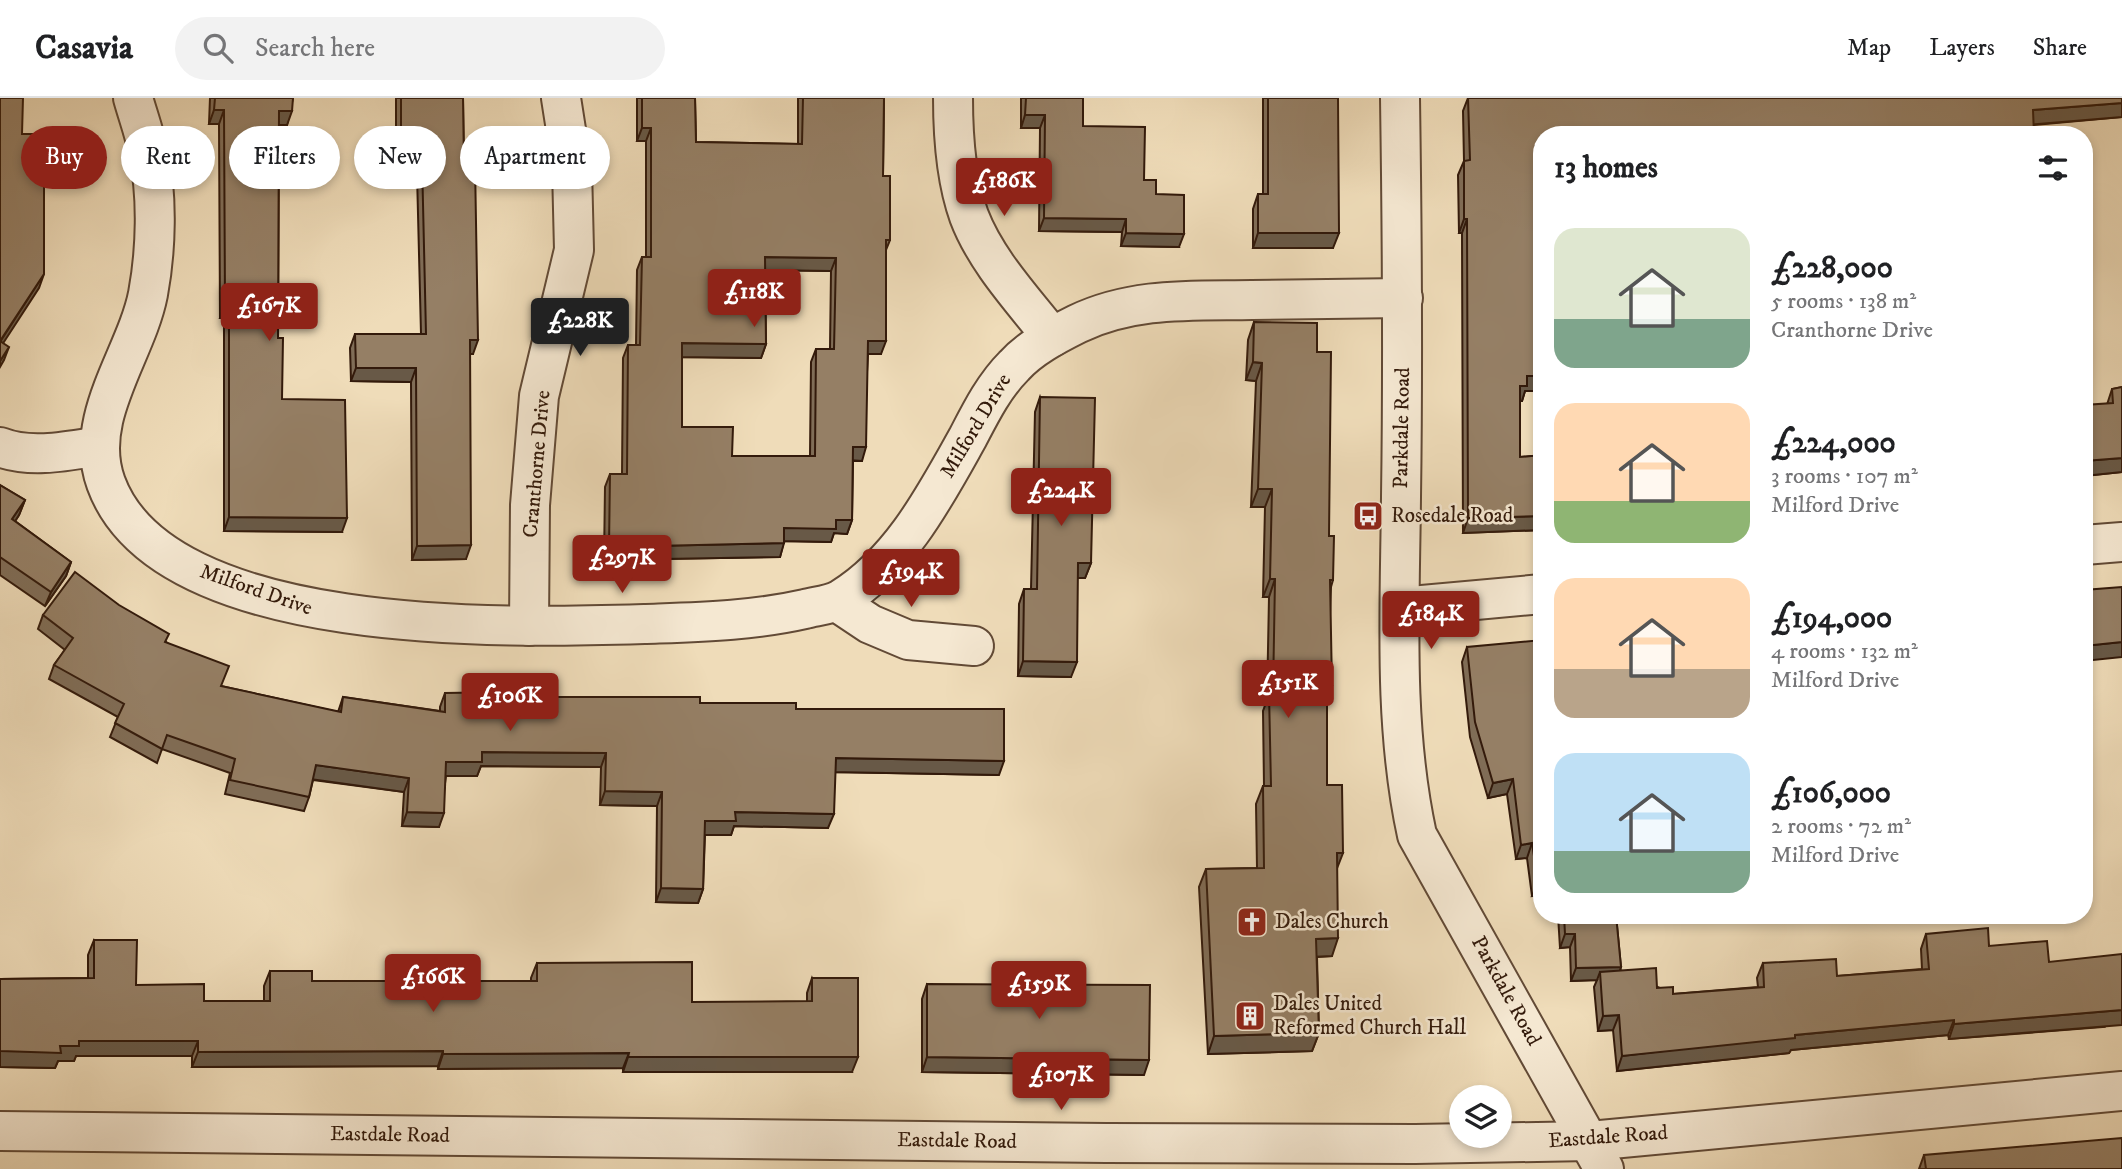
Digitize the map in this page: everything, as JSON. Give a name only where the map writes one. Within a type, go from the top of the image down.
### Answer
[{"type":"street","name":"Milford Drive","points":[[133,98],[149,156],[152,260],[148,297],[111,393],[99,446],[105,480],[114,499],[136,530],[169,557],[217,580],[316,611],[375,619],[529,626],[761,619],[837,602],[873,574],[900,545],[932,501],[992,393],[1016,363],[1052,337],[1114,308],[1158,302],[1403,298]]},
{"type":"street","name":"Cranthorne Drive","points":[[529,626],[530,505],[539,396],[575,250],[572,168],[561,98]]},
{"type":"street","points":[[953,98],[953,132],[969,216],[989,255],[1052,337]]},
{"type":"street","name":"Parkdale Road","points":[[1400,98],[1403,298],[1400,607],[1403,757],[1417,835],[1597,1155]]},
{"type":"street","points":[[0,447],[10,451],[57,452],[99,446]]},
{"type":"street","points":[[2093,544],[2122,542]]},
{"type":"street","points":[[1400,607],[1533,595]]},
{"type":"street","points":[[837,602],[870,624],[908,640],[974,646]]},
{"type":"street","name":"Eastdale Road","points":[[0,1131],[1105,1156],[1415,1144],[1597,1155],[2122,1090]]},
{"type":"building","points":[[0,98],[23,98],[21,189],[44,189],[44,274],[0,341]]},
{"type":"building","points":[[215,98],[293,98],[292,111],[279,111],[279,126],[229,126],[229,189],[279,189],[278,338],[283,338],[282,399],[345,400],[347,518],[229,517],[229,304],[225,304],[224,110],[214,110]]},
{"type":"building","points":[[401,98],[463,98],[460,189],[475,189],[478,340],[470,340],[471,545],[417,546],[416,368],[356,368],[355,334],[426,334],[423,189],[446,189],[446,126],[401,126]]},
{"type":"building","points":[[642,98],[695,98],[696,142],[802,144],[803,98],[884,98],[883,176],[890,176],[890,240],[886,240],[886,341],[868,341],[866,447],[853,447],[852,520],[836,520],[836,529],[784,528],[784,543],[609,547],[610,474],[627,474],[628,345],[640,345],[642,257],[651,257],[651,128],[642,128]],"holes":[[[765,257],[836,258],[834,349],[816,349],[815,456],[732,456],[733,427],[682,427],[682,343],[766,344]]]},
{"type":"building","points":[[1026,98],[1083,98],[1083,126],[1145,127],[1144,180],[1156,180],[1156,194],[1184,195],[1184,234],[1126,233],[1126,219],[1044,218],[1045,115],[1025,115]]},
{"type":"building","points":[[1268,98],[1338,98],[1339,233],[1258,233],[1258,194],[1268,194]]},
{"type":"building","points":[[1468,98],[2122,98],[2122,103],[2033,110],[2034,126],[1533,126],[1533,376],[1527,376],[1527,386],[1520,386],[1520,457],[1533,456],[1533,516],[1468,518],[1467,219],[1464,219],[1464,161],[1470,160]]},
{"type":"building","points":[[1254,322],[1317,323],[1317,352],[1331,352],[1329,536],[1334,536],[1333,580],[1330,580],[1332,686],[1327,686],[1327,785],[1342,785],[1343,853],[1337,853],[1338,938],[1316,939],[1319,1033],[1214,1036],[1206,869],[1264,868],[1263,786],[1271,786],[1269,693],[1273,693],[1275,579],[1270,579],[1272,489],[1258,489],[1262,363],[1253,362]]},
{"type":"building","points":[[0,341],[9,347],[0,361]]},
{"type":"building","points":[[2122,387],[2122,458],[2093,460],[2093,404],[2113,403],[2112,389]]},
{"type":"building","points":[[1040,397],[1095,398],[1091,563],[1078,563],[1077,662],[1023,661],[1024,589],[1037,589]]},
{"type":"building","points":[[0,485],[25,500],[12,519],[71,562],[51,592],[0,557]]},
{"type":"building","points":[[75,572],[119,605],[169,634],[165,642],[229,666],[221,686],[341,712],[343,697],[445,712],[445,693],[516,692],[516,697],[700,697],[700,703],[796,703],[796,709],[1004,709],[1004,761],[836,758],[834,814],[735,812],[736,821],[705,821],[703,889],[661,888],[662,792],[605,791],[606,753],[482,752],[482,762],[446,762],[444,813],[407,812],[409,778],[316,765],[309,797],[230,780],[235,759],[167,735],[162,749],[115,723],[124,704],[54,665],[73,638],[43,615]]},
{"type":"building","points":[[2122,587],[2122,642],[2093,645],[2093,589]]},
{"type":"building","points":[[1533,641],[1533,850],[1532,843],[1521,845],[1513,779],[1493,783],[1475,722],[1467,647]]},
{"type":"building","points":[[1564,924],[1617,924],[1621,967],[1576,968],[1575,934],[1565,934]]},
{"type":"building","points":[[1988,928],[1989,946],[2047,941],[2049,962],[2122,954],[2122,1010],[1954,1024],[1954,1020],[1795,1035],[1795,1038],[1622,1056],[1619,1015],[1603,1016],[1600,972],[1656,968],[1657,988],[1673,987],[1673,994],[1764,987],[1763,963],[1836,959],[1837,976],[1929,969],[1926,934]]},
{"type":"building","points":[[94,940],[137,940],[136,985],[204,984],[204,1001],[270,1001],[270,971],[312,971],[312,981],[537,981],[537,963],[692,962],[692,1002],[812,1001],[812,978],[858,978],[858,1057],[628,1057],[629,1053],[443,1054],[443,1051],[198,1052],[198,1041],[79,1041],[79,1046],[60,1046],[61,1053],[0,1051],[0,979],[94,978]]},
{"type":"building","points":[[927,984],[1150,985],[1149,1060],[927,1057]]},
{"type":"building","points":[[2122,1138],[2122,1169],[1926,1169],[1924,1155]]},
{"type":"place","name":"Rosedale Road","points":[[1368,516]]},
{"type":"place","name":"Dales Church","points":[[1252,922]]},
{"type":"place","name":"Dales United Reformed Church Hall","points":[[1250,1016]]}]
